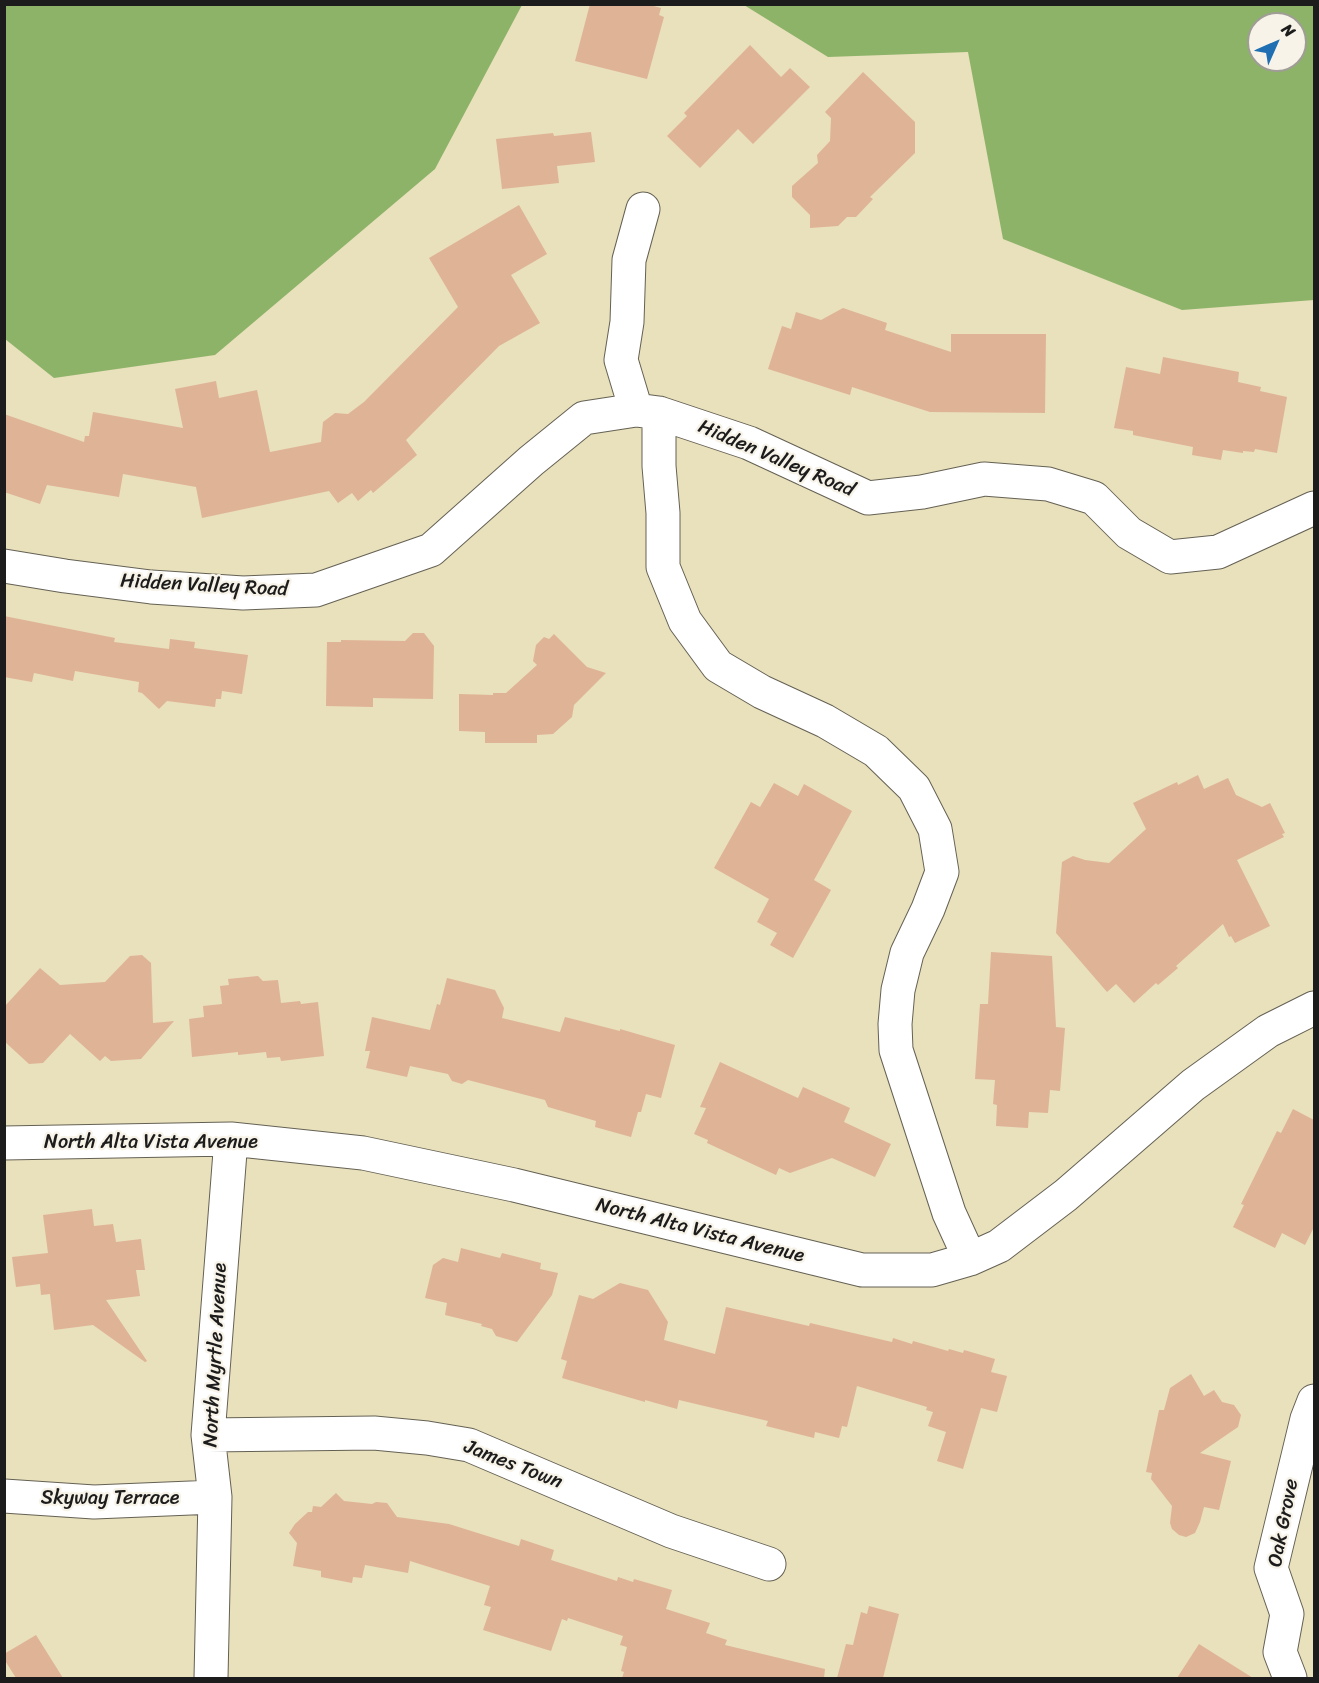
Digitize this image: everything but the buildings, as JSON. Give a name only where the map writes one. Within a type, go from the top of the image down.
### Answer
[{"type":"street","points":[[643,209],[629,260],[627,322],[621,360],[648,411],[659,466],[663,513],[663,567],[685,621],[718,666],[762,692],[825,721],[876,751],[914,788],[935,829],[942,872],[928,909],[906,953],[898,990],[895,1024],[896,1050],[949,1213],[970,1259]]},
{"type":"street","name":"Hidden Valley Road","points":[[4,566],[151,587],[243,592],[316,590],[431,550],[531,461],[584,418],[648,411],[749,443],[868,498],[922,492],[984,479],[1048,484],[1094,498],[1130,533],[1170,557],[1218,552],[1314,508]]},
{"type":"street","name":"North Alta Vista Avenue","points":[[4,1143],[231,1139],[363,1153],[514,1185],[862,1270],[932,1270],[970,1259],[999,1246],[1066,1195],[1193,1085],[1268,1031],[1314,1008]]},
{"type":"street","name":"North Myrtle Avenue","points":[[212,1678],[215,1497],[208,1435],[231,1139]]},
{"type":"street","name":"Oak Grove","points":[[1290,1678],[1280,1652],[1287,1614],[1271,1568],[1307,1419],[1314,1401]]},
{"type":"street","name":"James Town","points":[[208,1435],[374,1433],[469,1445],[671,1531],[769,1564]]},
{"type":"street","name":"Skyway Terrace","points":[[4,1496],[94,1503],[215,1497]]},
{"type":"green space","points":[[4,5],[522,5],[435,169],[215,355],[54,378],[5,339]]},
{"type":"green space","points":[[744,5],[1314,5],[1314,300],[1182,310],[1003,239],[968,52],[828,57]]}]
